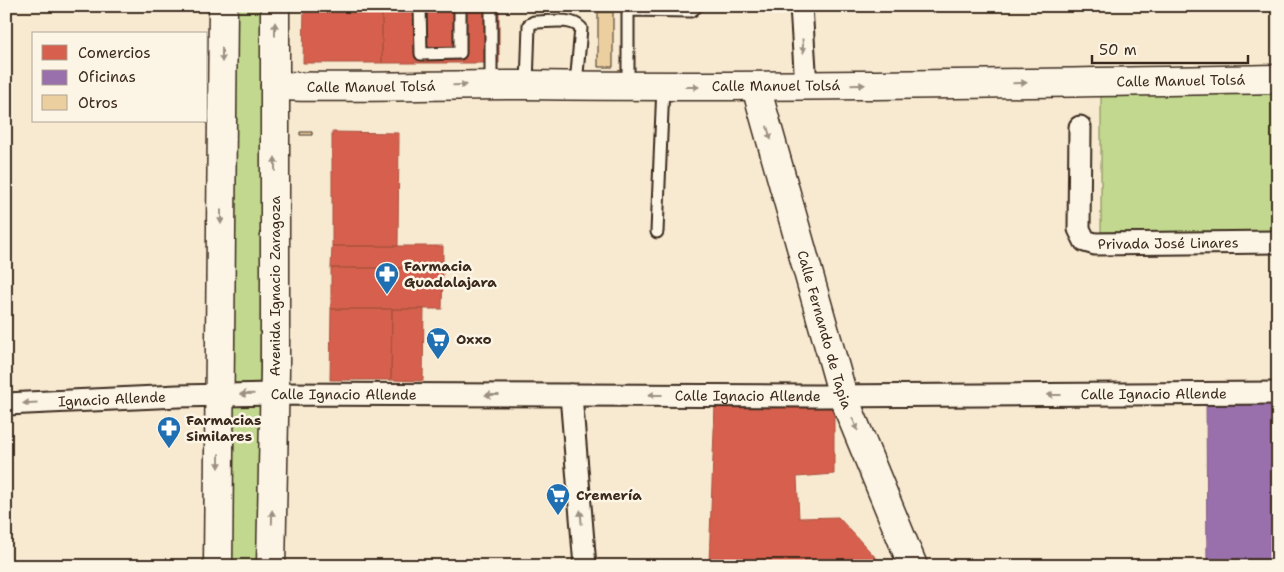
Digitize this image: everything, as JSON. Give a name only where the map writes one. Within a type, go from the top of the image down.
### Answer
[{"type":"street","points":[[218,566],[222,6]]},
{"type":"street","name":"Avenida Ignacio Zaragoza","points":[[271,566],[274,394],[275,6]]},
{"type":"street","points":[[801,6],[806,86]]},
{"type":"street","name":"Calle Manuel Tolsá","points":[[275,86],[323,88],[491,85],[628,87],[806,86],[1278,79]]},
{"type":"street","name":"Calle Fernando de Tapia","points":[[756,86],[843,396],[913,566]]},
{"type":"street","name":"Privada José Linares","points":[[1080,127],[1079,230],[1085,241],[1095,244],[1278,242]]},
{"type":"street","name":"Calle Ignacio Allende","points":[[219,395],[843,396],[1278,393]]},
{"type":"street","name":"Ignacio Allende","points":[[6,404],[219,395]]},
{"type":"street","points":[[571,395],[585,566]]},
{"type":"lane","points":[[420,6],[421,54],[460,53],[460,6]]},
{"type":"lane","points":[[491,6],[491,85]]},
{"type":"lane","points":[[628,87],[628,8],[691,11],[697,6]]},
{"type":"lane","points":[[527,85],[529,25],[534,22],[572,21],[582,28],[576,86]]},
{"type":"lane","points":[[658,232],[663,86]]},
{"type":"green space","points":[[233,6],[262,6],[259,566],[229,566]]},
{"type":"green space","points":[[1278,90],[1278,231],[1101,232],[1101,96]]},
{"type":"building: Comercios","points":[[304,6],[382,6],[382,63],[303,63]]},
{"type":"building: Comercios","points":[[382,6],[499,6],[499,63],[382,63]]},
{"type":"building: Comercios","points":[[332,132],[399,133],[398,246],[332,246]]},
{"type":"building: Comercios","points":[[332,246],[443,246],[443,268],[331,268]]},
{"type":"building: Comercios","name":"Farmacia Guadalajara","points":[[331,268],[443,268],[442,309],[331,309]]},
{"type":"building: Comercios","points":[[331,309],[392,309],[391,380],[330,380]]},
{"type":"building: Comercios","points":[[392,309],[424,309],[423,381],[391,380]]},
{"type":"building: Comercios","points":[[715,404],[834,404],[834,474],[797,477],[799,518],[838,517],[877,559],[879,566],[671,566],[670,561],[709,562]]},
{"type":"building: Oficinas","points":[[1274,396],[1277,566],[1207,566],[1206,398]]},
{"type":"building: Otros","points":[[598,12],[613,12],[613,67],[598,67]]},
{"type":"building: Otros","points":[[300,132],[312,132],[312,135],[300,135]]},
{"type":"building: Otros","points":[[670,561],[670,566],[636,566]]},
{"type":"place","name":"Farmacia Guadalajara","points":[[387,295]]},
{"type":"place","name":"Oxxo","points":[[438,360]]},
{"type":"place","name":"Farmacias Similares","points":[[169,449]]},
{"type":"place","name":"Cremería","points":[[558,516]]}]
